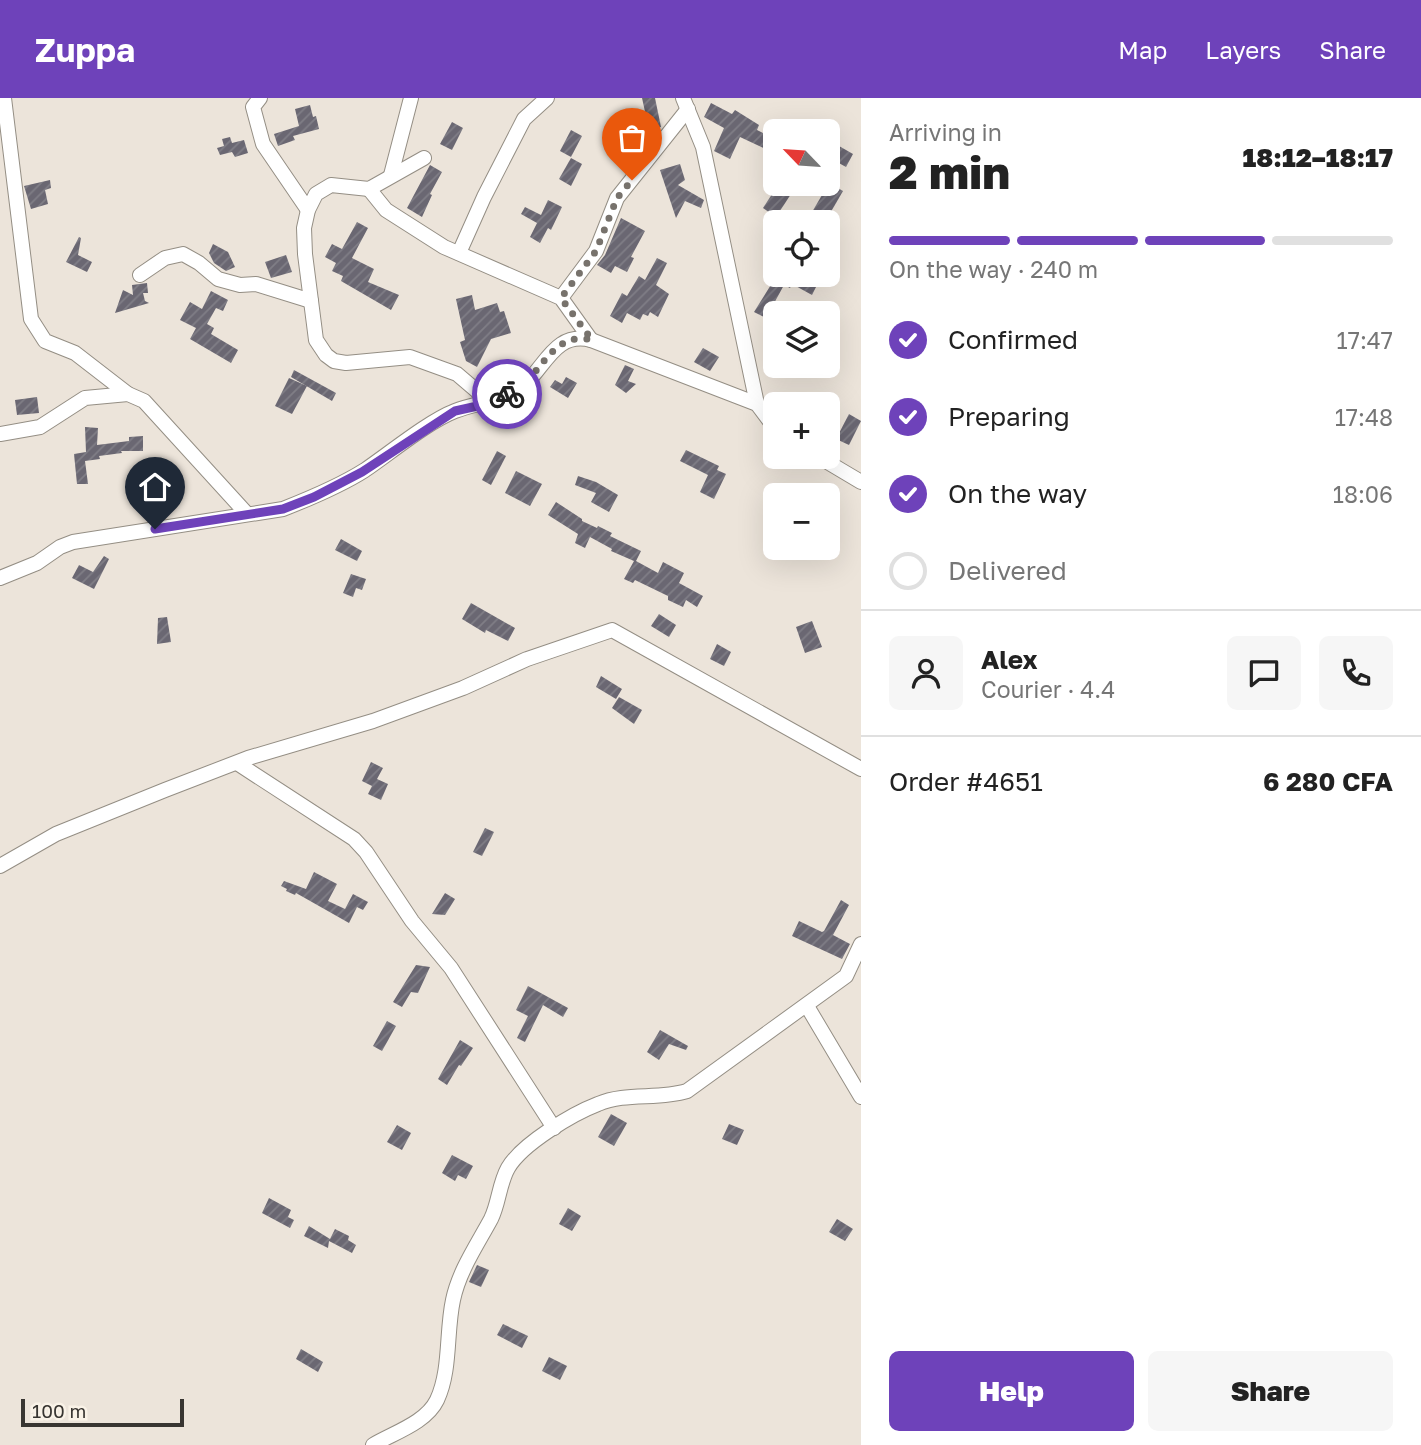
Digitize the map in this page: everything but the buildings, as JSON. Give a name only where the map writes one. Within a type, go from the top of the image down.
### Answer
[{"type":"street","points":[[4,98],[3,117],[31,319],[45,341],[75,353],[128,394],[144,401],[247,514]]},
{"type":"street","points":[[260,98],[253,107],[262,144],[307,209]]},
{"type":"street","points":[[391,175],[411,98]]},
{"type":"street","points":[[459,253],[523,119],[547,98]]},
{"type":"street","points":[[561,298],[596,251],[617,198],[686,104]]},
{"type":"street","points":[[686,104],[703,147],[757,404],[763,412]]},
{"type":"street","points":[[424,158],[369,189],[331,185],[316,194],[307,209],[304,228],[305,254],[316,340],[326,355],[334,361],[346,363],[410,356],[457,373],[491,403]]},
{"type":"street","points":[[369,189],[386,210],[444,247],[561,298],[592,340]]},
{"type":"street","points":[[140,275],[165,258],[183,254],[218,279],[240,285],[256,284],[311,301]]},
{"type":"street","points":[[0,578],[37,563],[72,542],[283,509],[314,497],[362,472],[455,411],[491,403],[524,384],[554,349],[574,338],[592,340],[757,404]]},
{"type":"street","points":[[0,434],[40,427],[85,398],[128,394]]},
{"type":"street","points":[[839,469],[861,482]]},
{"type":"street","points":[[0,866],[56,834],[237,763],[373,721],[463,688],[527,659],[611,630],[861,769]]},
{"type":"street","points":[[237,763],[354,839],[366,852],[412,921],[451,968],[554,1128]]},
{"type":"street","points":[[846,976],[861,944]]},
{"type":"street","points":[[373,1445],[421,1419],[436,1401],[444,1374],[453,1300],[465,1266],[497,1204],[508,1168],[522,1151],[554,1128],[598,1104],[625,1097],[687,1091],[846,976],[861,968]]},
{"type":"street","points":[[807,1006],[861,1097]]},
{"type":"way so far","points":[[507,394],[524,384],[554,349],[564,342],[574,338],[592,340],[561,298],[596,251],[617,198],[632,180]]},
{"type":"route","points":[[155,529],[283,509],[314,497],[362,472],[455,411],[491,403],[507,394]]}]
